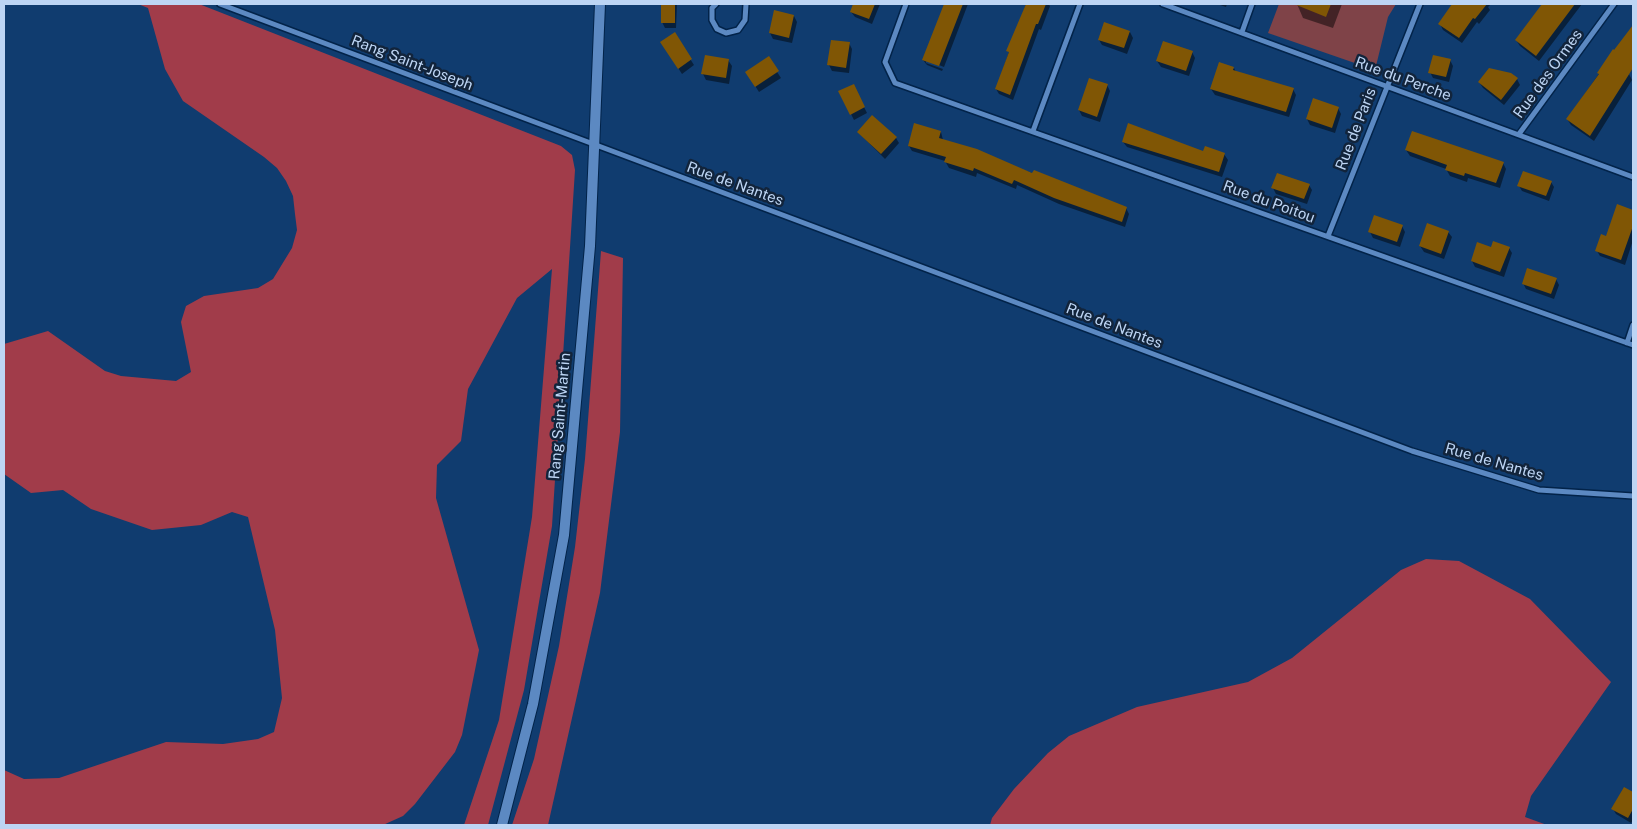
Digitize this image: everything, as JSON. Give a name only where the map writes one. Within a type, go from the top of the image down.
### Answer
[{"type":"street","name":"Rang Saint-Joseph","points":[[220,4],[594,145]]},
{"type":"street","name":"Rang Saint-Martin","points":[[502,825],[533,704],[564,535],[590,246],[600,4]]},
{"type":"street","points":[[716,4],[712,8],[712,20],[717,29],[726,33],[738,30],[745,20],[746,4]]},
{"type":"street","name":"Rue du Poitou","points":[[906,4],[884,62],[895,83],[1633,345]]},
{"type":"street","points":[[1033,131],[1080,4]]},
{"type":"street","name":"Rue du Perche","points":[[1163,4],[1519,134],[1633,178]]},
{"type":"street","points":[[1242,32],[1252,4]]},
{"type":"street","name":"Rue de Paris","points":[[1328,236],[1420,4]]},
{"type":"street","name":"Rue des Ormes","points":[[1519,134],[1614,4]]},
{"type":"street","name":"Rue de Nantes","points":[[594,145],[1412,451],[1539,490],[1633,496]]},
{"type":"street","points":[[1627,343],[1633,325]]},
{"type":"shaded area","points":[[138,4],[199,4],[561,146],[572,155],[575,170],[552,526],[524,690],[488,825],[464,825],[499,720],[532,517],[552,269],[517,298],[468,389],[461,441],[437,465],[436,498],[479,650],[462,735],[455,752],[415,804],[403,816],[383,825],[4,825],[4,770],[24,779],[59,778],[166,742],[223,744],[258,739],[274,732],[282,698],[275,630],[248,517],[232,512],[201,525],[152,530],[91,509],[63,490],[31,493],[4,474],[4,344],[48,331],[105,371],[121,376],[176,381],[191,372],[181,322],[186,306],[204,296],[258,288],[273,279],[292,248],[297,230],[293,196],[286,181],[277,168],[264,157],[183,101],[165,69],[148,8]]},
{"type":"shaded area","points":[[1279,4],[1396,4],[1388,17],[1375,70],[1268,33]]},
{"type":"shaded area","points":[[601,251],[623,258],[620,432],[600,593],[548,825],[512,825],[534,759],[559,646],[575,547],[585,459]]},
{"type":"shaded area","points":[[1426,559],[1459,561],[1530,599],[1611,682],[1531,796],[1525,817],[1547,825],[990,825],[992,818],[1014,789],[1048,753],[1069,736],[1137,707],[1248,682],[1292,658],[1401,570]]},
{"type":"building","points":[[661,4],[675,4],[675,23],[661,23]]},
{"type":"building","points":[[853,4],[875,4],[869,19],[850,12]]},
{"type":"building","points":[[944,4],[963,4],[939,66],[922,60]]},
{"type":"building","points":[[1026,4],[1046,4],[1038,24],[1036,24],[1010,95],[995,89],[1009,52],[1006,51]]},
{"type":"building","points":[[1294,4],[1331,4],[1326,17]]},
{"type":"building","points":[[1452,4],[1487,4],[1475,19],[1473,18],[1459,38],[1438,24]]},
{"type":"building","points":[[1542,4],[1575,4],[1536,56],[1515,40]]},
{"type":"building","points":[[774,10],[794,15],[789,38],[769,33]]},
{"type":"building","points":[[1104,22],[1130,31],[1124,48],[1098,40]]},
{"type":"building","points":[[1633,25],[1633,68],[1590,136],[1566,119],[1599,74],[1597,73],[1613,49]]},
{"type":"building","points":[[675,32],[692,59],[678,69],[660,42]]},
{"type":"building","points":[[831,40],[850,42],[846,68],[827,65]]},
{"type":"building","points":[[1163,41],[1193,51],[1186,71],[1156,61]]},
{"type":"building","points":[[705,55],[729,59],[726,78],[701,74]]},
{"type":"building","points":[[1433,55],[1451,59],[1446,77],[1428,73]]},
{"type":"building","points":[[769,56],[779,71],[755,87],[745,72]]},
{"type":"building","points":[[1219,62],[1234,67],[1233,70],[1294,88],[1286,112],[1210,89]]},
{"type":"building","points":[[1489,68],[1511,73],[1518,78],[1501,100],[1478,82]]},
{"type":"building","points":[[1089,78],[1108,84],[1097,117],[1078,110]]},
{"type":"building","points":[[854,84],[865,107],[850,115],[838,91]]},
{"type":"building","points":[[1313,98],[1339,107],[1332,128],[1306,119]]},
{"type":"building","points":[[872,115],[897,137],[881,154],[857,132]]},
{"type":"building","points":[[914,123],[941,131],[939,138],[977,149],[1032,173],[1034,170],[1127,207],[1122,222],[1054,198],[1014,180],[1012,184],[974,168],[973,171],[944,162],[946,157],[908,146]]},
{"type":"building","points":[[1128,123],[1203,151],[1205,146],[1225,153],[1219,172],[1122,142]]},
{"type":"building","points":[[1412,131],[1504,162],[1496,183],[1465,173],[1464,176],[1445,170],[1447,165],[1405,150]]},
{"type":"building","points":[[1523,171],[1552,181],[1546,196],[1517,186]]},
{"type":"building","points":[[1277,173],[1310,184],[1304,199],[1271,188]]},
{"type":"building","points":[[1617,204],[1633,210],[1633,226],[1621,260],[1595,251],[1601,234],[1606,236]]},
{"type":"building","points":[[1374,215],[1403,225],[1397,242],[1368,232]]},
{"type":"building","points":[[1427,223],[1449,231],[1441,254],[1419,246]]},
{"type":"building","points":[[1493,241],[1510,247],[1500,272],[1471,261],[1477,242],[1491,247]]},
{"type":"building","points":[[1527,268],[1557,278],[1551,294],[1522,284]]},
{"type":"building","points":[[1624,787],[1633,792],[1633,809],[1628,818],[1611,809]]}]
